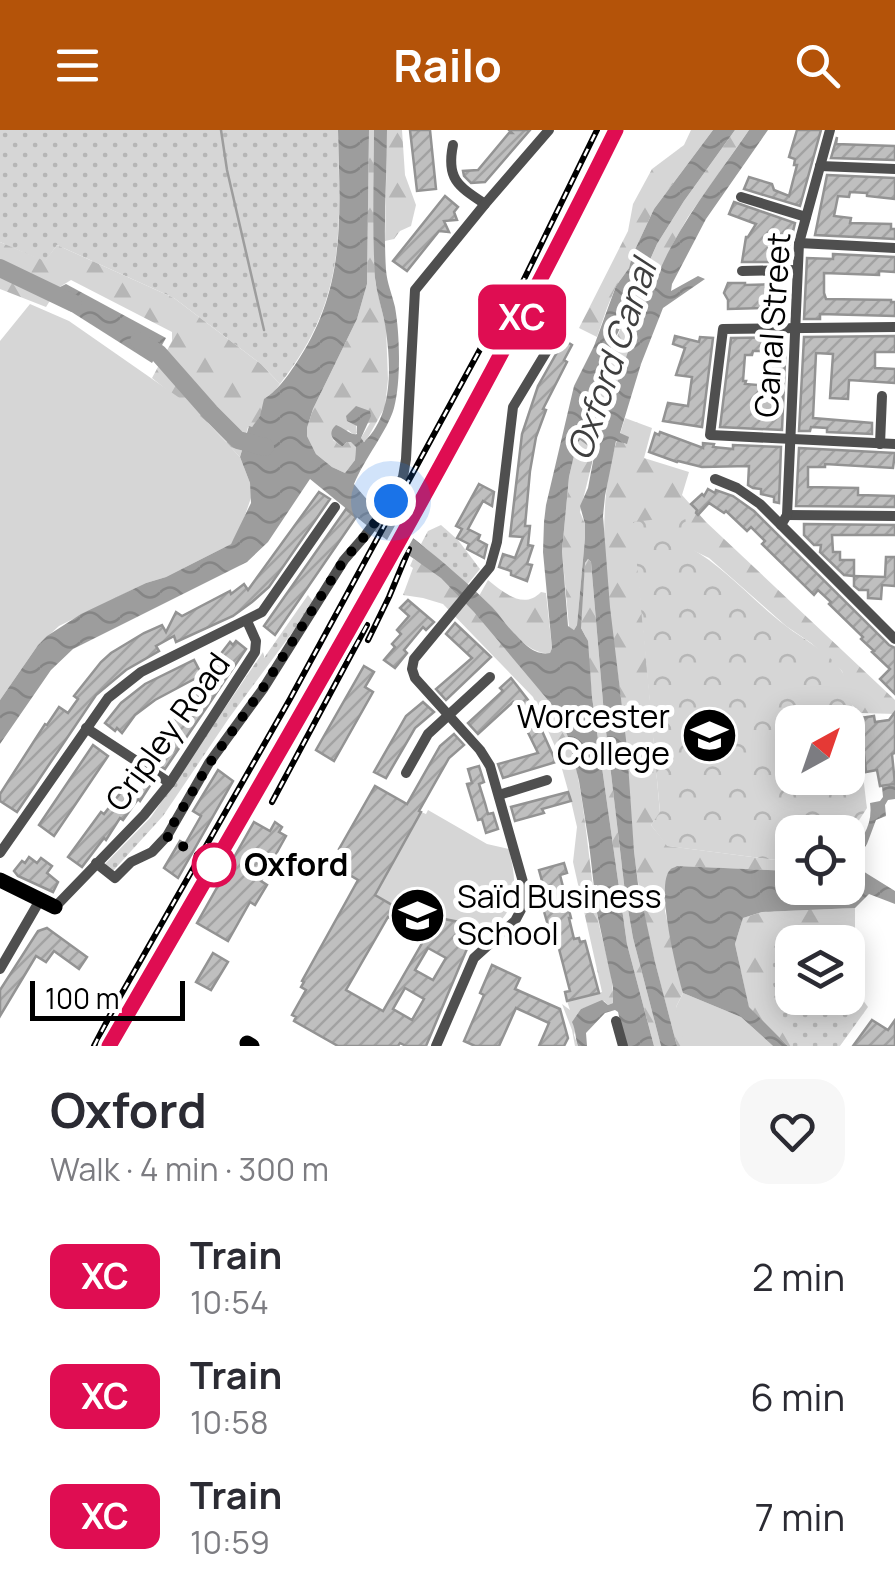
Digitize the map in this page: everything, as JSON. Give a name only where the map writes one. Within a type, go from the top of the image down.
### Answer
[{"type":"main road","points":[[0,880],[48,904]]},
{"type":"street","points":[[96,863],[115,878],[132,862],[152,852],[166,836],[344,560],[386,508],[403,478],[406,459],[415,290],[549,130]]},
{"type":"street","name":"Canal Street","points":[[784,520],[799,243],[830,130]]},
{"type":"street","points":[[453,145],[449,165],[454,179],[485,204]]},
{"type":"street","points":[[820,166],[895,169]]},
{"type":"street","points":[[741,197],[806,218]]},
{"type":"street","points":[[799,243],[895,248]]},
{"type":"street","points":[[742,271],[797,270]]},
{"type":"street","points":[[436,1046],[474,958],[515,920],[524,906],[525,890],[485,756],[415,678],[412,669],[414,659],[490,567],[495,555],[513,407],[565,321]]},
{"type":"street","points":[[895,327],[723,329],[710,435],[895,444]]},
{"type":"street","points":[[880,444],[882,396]]},
{"type":"street","points":[[715,479],[737,488],[784,520],[895,639]]},
{"type":"street","points":[[0,853],[108,698],[141,672],[262,612],[335,508]]},
{"type":"street","points":[[784,520],[895,516]]},
{"type":"street","name":"Cripley Road","points":[[0,969],[48,904],[144,816],[170,783],[255,652],[256,641],[246,620]]},
{"type":"street","points":[[406,773],[428,734],[490,677]]},
{"type":"street","points":[[86,728],[170,783]]},
{"type":"street","points":[[499,795],[547,780]]},
{"type":"street","points":[[616,1021],[623,1046]]},
{"type":"green space","points":[[0,130],[338,130],[335,263],[318,323],[280,384],[261,364],[174,298],[57,245],[45,262],[0,242]]},
{"type":"green space","points":[[369,130],[374,130],[375,281],[386,328],[388,379],[385,407],[366,441],[361,438],[370,423],[356,425],[354,435],[348,430],[333,440],[342,447],[352,442],[356,447],[355,460],[345,473],[316,454],[307,428],[357,319],[367,284]]},
{"type":"green space","points":[[387,130],[402,130],[405,175],[416,205],[411,226],[385,241]]},
{"type":"green space","points":[[691,130],[713,130],[654,209],[629,268],[616,286],[597,337],[579,328],[628,231],[633,204],[652,169],[684,145]]},
{"type":"green space","points":[[735,130],[749,130],[670,249],[607,411],[584,413],[657,244]]},
{"type":"green space","points":[[0,242],[45,261],[57,245],[174,298],[261,364],[280,384],[256,422],[248,427],[240,457],[209,424],[152,378],[172,341],[172,332],[71,280],[58,288],[46,307],[0,289]]},
{"type":"green space","points":[[30,304],[69,321],[181,399],[240,457],[252,495],[231,544],[59,626],[38,645],[0,700],[0,341]]},
{"type":"green space","points":[[625,418],[652,428],[644,458],[689,472],[682,495],[706,522],[895,700],[895,714],[865,713],[865,705],[852,705],[842,671],[811,643],[709,558],[634,522],[660,813],[651,825],[668,846],[775,860],[775,870],[677,866],[665,911],[683,993],[676,1007],[711,1046],[677,1046],[638,882],[604,536],[609,471],[617,440],[626,444],[620,434]]},
{"type":"green space","points":[[580,440],[595,451],[580,512],[585,538],[574,630],[569,627],[562,551],[569,477]]},
{"type":"green space","points":[[685,516],[689,547],[829,657],[846,680],[852,705],[775,705],[775,795],[865,794],[867,808],[862,815],[775,815],[775,860],[667,846],[651,825],[660,812],[633,522]]},
{"type":"green space","points":[[441,525],[480,569],[467,585],[421,544],[428,531]]},
{"type":"green space","points":[[413,559],[436,573],[466,601],[545,694],[568,735],[613,992],[613,1003],[608,1005],[604,1001],[581,1009],[574,1035],[578,1046],[562,1004],[570,1010],[567,1001],[602,992],[573,862],[577,827],[557,751],[533,697],[443,604],[403,595]]},
{"type":"green space","points":[[588,559],[625,892],[661,1046],[654,1046],[627,944],[586,637],[580,626]]},
{"type":"green space","points":[[488,580],[521,600],[546,593],[550,653],[521,641],[479,596]]},
{"type":"green space","points":[[308,595],[314,603],[163,816],[112,872],[105,864],[151,817],[263,652],[264,658]]},
{"type":"green space","points":[[428,810],[487,844],[509,849],[514,893],[507,912],[490,929],[444,919],[434,936],[422,904],[410,900],[386,908],[388,902],[375,894],[421,812],[426,814]]},
{"type":"green space","points":[[855,908],[855,925],[775,925],[775,1009],[743,918]]},
{"type":"green space","points":[[855,908],[855,925],[775,925],[775,948],[767,965],[775,991],[775,1015],[782,1015],[792,1046],[749,1008],[735,944],[743,918],[762,912]]},
{"type":"green space","points":[[683,993],[741,1017],[773,1046],[685,1046],[676,1007]]},
{"type":"green space","points":[[777,1015],[862,1015],[840,1046],[788,1046]]},
{"type":"water","points":[[338,130],[369,130],[367,284],[357,319],[313,409],[307,436],[316,454],[345,473],[355,460],[356,447],[351,442],[339,445],[332,437],[333,428],[336,425],[357,434],[357,426],[347,421],[346,416],[356,406],[370,411],[361,438],[364,442],[385,405],[389,360],[375,278],[373,204],[374,130],[387,130],[385,252],[398,331],[398,385],[391,417],[354,484],[383,515],[474,590],[524,644],[550,653],[544,522],[574,386],[654,209],[713,130],[735,130],[657,244],[585,413],[607,410],[653,284],[690,216],[749,130],[768,130],[706,219],[672,284],[671,291],[698,276],[705,279],[663,308],[620,433],[629,437],[627,444],[616,441],[603,516],[638,884],[677,1046],[661,1046],[633,938],[588,559],[581,628],[588,641],[592,697],[627,944],[654,1046],[626,1046],[615,1010],[605,1013],[586,1033],[587,1046],[577,1043],[572,1022],[581,1009],[602,1000],[608,1005],[613,1003],[613,987],[597,913],[579,781],[558,712],[441,578],[310,479],[268,542],[247,562],[73,649],[51,670],[0,744],[0,700],[47,636],[81,614],[231,544],[251,503],[250,483],[240,457],[249,426],[260,416],[264,399],[285,379],[312,337],[332,280],[339,223]],"holes":[[[580,440],[595,451],[580,506],[585,538],[574,630],[568,626],[562,551],[569,477],[577,443]]]},
{"type":"water","points":[[66,284],[166,338],[152,363],[51,299]]},
{"type":"water","points":[[895,785],[895,799],[888,800],[886,816],[876,820],[865,847],[870,803],[883,797],[882,787]]},
{"type":"water","points":[[677,866],[775,870],[775,905],[858,905],[762,912],[743,918],[735,944],[749,1007],[788,1046],[773,1046],[741,1017],[683,993],[672,949],[665,893],[670,869]]},
{"type":"water","points":[[865,872],[895,891],[895,904],[869,894],[865,898]]},
{"type":"building","points":[[410,130],[430,130],[436,189],[417,191]]},
{"type":"building","points":[[509,130],[530,130],[485,182],[471,183],[463,171],[478,170],[512,133]]},
{"type":"building","points":[[797,130],[821,130],[800,206],[744,189],[749,177],[772,184],[774,190],[789,196],[797,165],[789,157]]},
{"type":"building","points":[[837,137],[836,144],[895,146],[895,160],[831,158]]},
{"type":"building","points":[[827,175],[895,178],[895,199],[850,192],[849,197],[838,196],[834,216],[851,218],[850,223],[891,224],[895,239],[815,235]]},
{"type":"building","points":[[445,196],[458,207],[454,212],[457,220],[444,221],[449,232],[439,231],[407,271],[393,261]]},
{"type":"building","points":[[734,202],[795,223],[788,252],[772,246],[771,262],[742,262],[746,237],[756,224],[729,214]]},
{"type":"building","points":[[833,254],[895,257],[895,272],[824,273],[824,293],[826,299],[891,300],[895,302],[895,316],[820,314],[820,319],[804,319],[807,258],[833,259]]},
{"type":"building","points":[[728,283],[783,284],[788,289],[788,300],[783,302],[783,317],[766,317],[766,308],[728,309],[724,293]]},
{"type":"building","points":[[675,336],[699,342],[700,337],[713,338],[702,427],[663,421],[668,403],[688,406],[692,377],[676,375],[685,348],[673,344]]},
{"type":"building","points":[[895,336],[895,352],[875,352],[875,368],[895,369],[895,383],[849,380],[848,399],[830,398],[833,354],[816,353],[813,418],[872,423],[872,434],[827,432],[827,428],[811,427],[810,431],[799,431],[804,337]]},
{"type":"building","points":[[786,337],[782,430],[720,427],[731,338]],"holes":[[[770,351],[771,386],[745,384],[745,355]]]},
{"type":"building","points":[[564,340],[572,345],[543,409],[546,410],[530,471],[525,526],[530,526],[528,545],[533,546],[527,581],[499,567],[503,554],[515,558],[523,537],[510,536],[522,434],[538,386]]},
{"type":"building","points":[[655,433],[703,448],[703,443],[733,449],[733,445],[781,447],[779,503],[774,502],[774,497],[761,494],[761,489],[748,485],[749,466],[702,467],[649,452]]},
{"type":"building","points":[[799,448],[895,453],[893,468],[825,464],[808,467],[808,487],[858,488],[858,495],[895,496],[895,507],[796,506]]},
{"type":"building","points":[[479,484],[494,492],[492,506],[483,501],[468,529],[480,535],[478,540],[487,545],[484,558],[457,538],[462,529],[456,526]]},
{"type":"building","points":[[708,489],[733,496],[754,511],[895,648],[895,694],[880,679],[890,669],[863,637],[818,590],[814,595],[762,544],[765,541],[751,527],[747,531],[726,511],[709,503],[696,513],[691,504]]},
{"type":"building","points":[[319,492],[330,499],[269,587],[233,616],[176,642],[174,636],[156,646],[159,651],[126,670],[96,695],[17,812],[0,801],[0,794],[45,724],[59,707],[68,713],[78,699],[74,696],[101,662],[144,633],[162,625],[166,632],[176,612],[182,616],[244,584],[248,590]]},
{"type":"building","points":[[346,509],[356,517],[275,635],[264,626]]},
{"type":"building","points":[[804,524],[895,525],[895,535],[832,535],[833,552],[840,552],[840,560],[854,560],[854,576],[844,575],[820,552],[821,545],[814,545],[804,535]]},
{"type":"building","points":[[886,557],[895,557],[895,586],[882,585],[881,599],[868,598],[868,590],[854,586],[854,576],[885,577]]},
{"type":"building","points":[[408,600],[434,622],[426,630],[423,627],[395,668],[384,660],[401,634],[397,630],[409,616],[400,608]]},
{"type":"building","points":[[455,623],[491,657],[446,700],[436,689],[472,658],[446,634]]},
{"type":"building","points":[[236,641],[246,649],[165,769],[147,757],[200,676],[155,700],[135,715],[122,733],[105,723],[121,703],[145,684],[194,660],[203,677],[230,642],[233,645]]},
{"type":"building","name":"Oxford","points":[[364,666],[374,672],[365,687],[373,692],[334,761],[316,750]]},
{"type":"building","points":[[511,678],[528,700],[556,762],[503,778],[498,764],[538,753],[513,702],[478,734],[468,723],[503,691],[500,688]]},
{"type":"building","points":[[423,702],[434,712],[415,728],[386,778],[374,772],[406,716]]},
{"type":"building","points":[[895,712],[895,784],[880,786],[877,770],[866,772],[865,717],[874,716],[875,722],[889,720]]},
{"type":"building","points":[[454,734],[464,745],[449,758],[375,895],[394,906],[409,900],[421,903],[430,912],[437,931],[444,919],[479,926],[426,1046],[338,1046],[294,1021],[296,1017],[292,1015],[306,990],[301,987],[302,981],[358,880],[333,865],[375,786],[407,804],[440,746]],"holes":[[[388,917],[425,938],[383,1011],[346,990]],[[428,948],[446,958],[433,980],[415,970]],[[405,988],[424,999],[412,1020],[393,1009]]]},
{"type":"building","points":[[93,745],[108,756],[54,836],[39,825]]},
{"type":"building","points":[[479,766],[484,782],[479,784],[488,814],[493,813],[498,829],[486,833],[467,784],[472,783],[468,769]]},
{"type":"building","name":"Oxford","points":[[218,770],[233,781],[178,878],[164,868],[180,841],[185,844],[201,816],[193,811]]},
{"type":"building","points":[[136,773],[151,784],[82,867],[68,857]]},
{"type":"building","points":[[568,792],[571,801],[515,821],[511,807]]},
{"type":"building","name":"Oxford","points":[[254,822],[270,831],[275,822],[282,827],[279,832],[286,836],[261,881],[267,885],[255,905],[250,902],[228,941],[197,923]]},
{"type":"building","points":[[29,857],[37,863],[41,858],[52,866],[47,873],[58,882],[53,892],[14,871]]},
{"type":"building","points":[[564,863],[567,873],[560,875],[574,939],[585,941],[599,993],[567,1001],[565,992],[570,991],[543,908],[549,906],[539,870]]},
{"type":"building","points":[[47,928],[87,957],[79,969],[54,951],[46,962],[36,956],[0,1016],[0,990],[38,931]]},
{"type":"building","points":[[213,953],[228,962],[211,990],[196,982]]},
{"type":"building","points":[[492,965],[520,978],[515,989],[560,1009],[568,1038],[564,1046],[539,1046],[549,1023],[516,1008],[499,1046],[475,1046],[464,1041]]},
{"type":"building","points":[[872,1020],[888,1030],[895,1020],[895,1046],[853,1046]]},
{"type":"waterway","points":[[221,130],[264,330]]},
{"type":"waterway","points":[[0,268],[73,303]]},
{"type":"waterway","points":[[139,341],[158,353],[238,440],[265,447]]},
{"type":"railway","points":[[507,314],[597,130]]},
{"type":"railway","points":[[109,1046],[434,478],[616,130]]},
{"type":"railway","points":[[94,1046],[290,699],[508,298]]},
{"type":"railway","points":[[368,640],[409,549]]},
{"type":"railway","points":[[272,802],[367,625]]},
{"type":"train","name":"XC","points":[[109,1046],[408,528],[496,367],[616,130]]},
{"type":"place","name":"Worcester College","points":[[709,735]]},
{"type":"place","name":"Oxford","points":[[214,865]]},
{"type":"place","name":"Saïd Business School","points":[[418,915]]},
{"type":"route","points":[[214,865],[166,836],[344,560],[391,501]]},
{"type":"water label","name":"Oxford Canal","points":[[612,360]]}]
